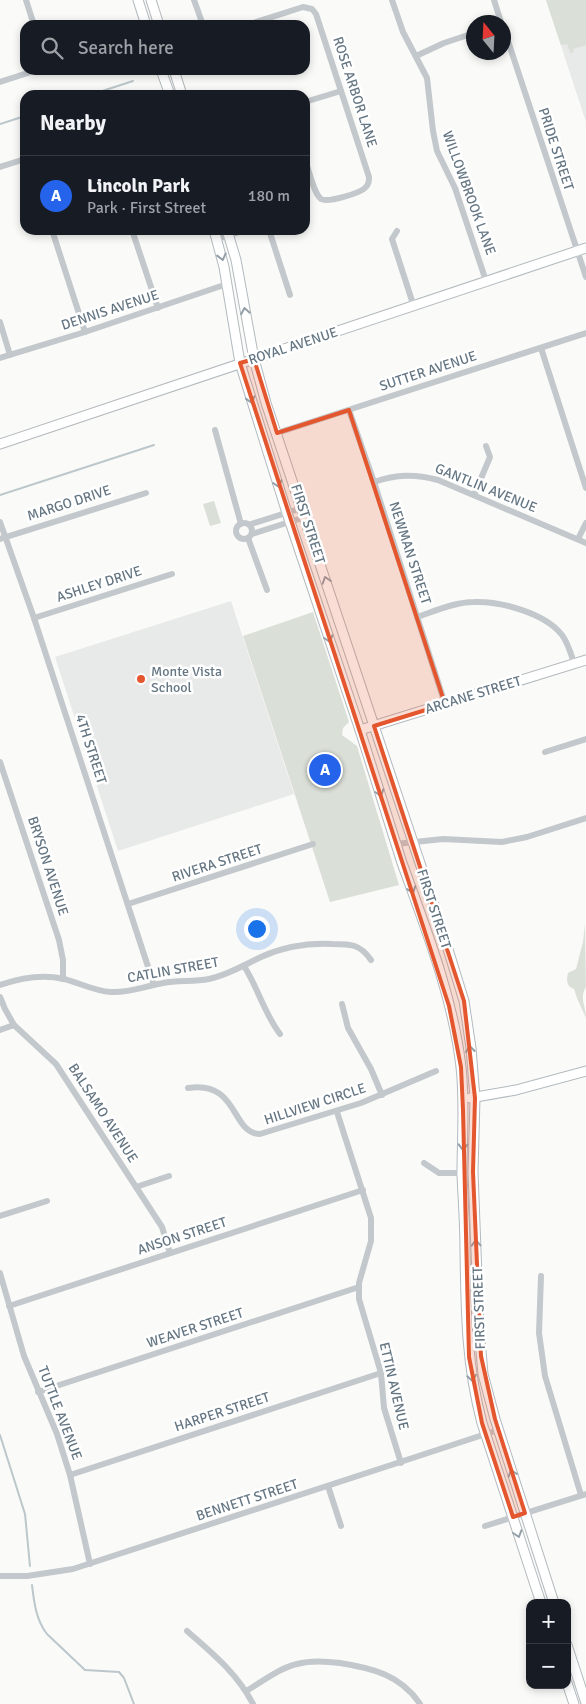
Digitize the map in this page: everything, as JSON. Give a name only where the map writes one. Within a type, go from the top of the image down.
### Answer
[{"type":"main road","points":[[138,0],[144,20]]},
{"type":"main road","points":[[151,0],[157,20]]},
{"type":"main road","points":[[163,75],[168,90]]},
{"type":"main road","points":[[176,75],[180,90]]},
{"type":"main road","name":"FIRST STREET","points":[[215,235],[227,284],[240,363],[287,513],[360,730],[449,1006],[461,1067],[462,1174],[469,1358],[475,1394],[486,1434],[540,1599]]},
{"type":"main road","name":"FIRST STREET","points":[[229,235],[236,260],[254,359],[266,403],[439,920],[464,1001],[475,1098],[473,1172],[481,1356],[487,1392],[498,1430],[553,1599]]},
{"type":"main road","name":"ROYAL AVENUE","points":[[0,444],[586,248]]},
{"type":"main road","name":"ARCANE STREET","points":[[360,730],[586,660]]},
{"type":"main road","points":[[462,1098],[475,1098],[516,1090],[586,1071]]},
{"type":"main road","points":[[571,1657],[586,1703]]},
{"type":"main road","points":[[569,1689],[574,1704]]},
{"type":"street","points":[[26,0],[32,20]]},
{"type":"street","points":[[194,0],[202,20]]},
{"type":"street","name":"WILLOWBROOK LANE","points":[[392,0],[403,32],[427,78],[433,131],[438,150],[457,194],[486,281]]},
{"type":"street","points":[[494,0],[499,15]]},
{"type":"street","name":"ROSE ARBOR LANE","points":[[262,20],[303,7],[312,9],[316,14],[369,177],[368,184],[363,190],[331,200],[322,200],[317,194],[310,174]]},
{"type":"street","points":[[416,56],[466,36]]},
{"type":"street","name":"PRIDE STREET","points":[[511,51],[576,252],[586,277]]},
{"type":"street","points":[[0,82],[22,75]]},
{"type":"street","points":[[310,100],[341,91]]},
{"type":"street","points":[[0,167],[20,161]]},
{"type":"street","points":[[397,231],[392,239],[414,307]]},
{"type":"street","points":[[54,235],[85,332]]},
{"type":"street","points":[[134,235],[158,308]]},
{"type":"street","points":[[271,235],[290,295]]},
{"type":"street","name":"DENNIS AVENUE","points":[[0,358],[85,332],[227,284]]},
{"type":"street","points":[[0,322],[10,354]]},
{"type":"street","name":"SUTTER AVENUE","points":[[277,433],[586,333]]},
{"type":"street","points":[[541,348],[586,488]]},
{"type":"street","name":"NEWMAN STREET","points":[[349,410],[445,704]]},
{"type":"street","points":[[215,430],[241,524]]},
{"type":"street","points":[[474,495],[490,457],[486,446]]},
{"type":"street","name":"GANTLIN AVENUE","points":[[374,482],[400,475],[421,476],[438,480],[586,543]]},
{"type":"street","name":"MARGO DRIVE","points":[[3,538],[146,493]]},
{"type":"street","points":[[287,513],[304,513],[290,522],[250,536],[240,538],[236,533],[237,527],[241,524],[251,524],[287,513]]},
{"type":"street","name":"4TH STREET","points":[[0,522],[3,538],[34,618],[154,985]]},
{"type":"street","points":[[578,539],[586,523]]},
{"type":"street","points":[[251,524],[253,528],[250,536],[267,590]]},
{"type":"street","name":"ASHLEY DRIVE","points":[[34,618],[172,574]]},
{"type":"street","points":[[417,617],[472,602],[491,602],[509,606],[543,619],[555,627],[567,643],[574,664]]},
{"type":"street","points":[[545,752],[586,739]]},
{"type":"street","name":"BRYSON AVENUE","points":[[0,762],[3,783],[60,940],[63,979]]},
{"type":"street","points":[[396,844],[443,839],[502,842],[527,837],[586,818]]},
{"type":"street","name":"RIVERA STREET","points":[[128,904],[313,844]]},
{"type":"street","name":"CATLIN STREET","points":[[0,985],[29,978],[63,979],[98,990],[112,992],[133,991],[165,982],[211,978],[281,950],[300,945],[320,943],[360,947],[371,960]]},
{"type":"street","points":[[244,966],[253,981],[266,1013],[280,1034]]},
{"type":"street","name":"BALSAMO AVENUE","points":[[0,997],[14,1025],[56,1064],[162,1227],[170,1253]]},
{"type":"street","points":[[342,1004],[348,1028],[371,1069],[382,1095]]},
{"type":"street","points":[[0,1030],[14,1025]]},
{"type":"street","name":"HILLVIEW CIRCLE","points":[[188,1088],[205,1087],[220,1094],[230,1103],[246,1129],[254,1134],[275,1131],[337,1112],[382,1095],[436,1071]]},
{"type":"street","name":"ETTIN AVENUE","points":[[337,1112],[371,1218],[370,1246],[362,1270],[359,1287],[362,1310],[381,1373],[384,1408],[401,1463]]},
{"type":"street","points":[[424,1164],[439,1173],[462,1174]]},
{"type":"street","points":[[136,1187],[169,1176]]},
{"type":"street","name":"ANSON STREET","points":[[9,1306],[363,1190]]},
{"type":"street","points":[[0,1216],[47,1201]]},
{"type":"street","name":"TUTTLE AVENUE","points":[[0,1273],[24,1356],[57,1434],[70,1475],[90,1564]]},
{"type":"street","points":[[485,1526],[584,1495],[545,1376],[540,1333],[541,1276]]},
{"type":"street","name":"WEAVER STREET","points":[[38,1392],[359,1287]]},
{"type":"street","name":"HARPER STREET","points":[[70,1475],[381,1373]]},
{"type":"street","name":"BENNETT STREET","points":[[0,1576],[12,1577],[57,1573],[90,1564],[498,1430]]},
{"type":"street","points":[[328,1486],[341,1526]]},
{"type":"street","points":[[187,1630],[226,1666],[246,1691],[253,1704]]},
{"type":"street","points":[[246,1691],[289,1666],[309,1661],[324,1661],[364,1666],[377,1670],[390,1676],[403,1686],[420,1704]]},
{"type":"highlighted area","points":[[254,359],[277,433],[349,410],[445,704],[374,726],[464,1001],[475,1098],[473,1172],[481,1356],[495,1419],[525,1513],[513,1517],[482,1423],[469,1357],[461,1067],[449,1006],[240,363]]},
{"type":"shaded area","points":[[546,0],[586,0],[586,122]]},
{"type":"shaded area","points":[[546,0],[586,0],[586,45],[573,49],[574,52],[570,53],[567,44],[561,45]]},
{"type":"shaded area","points":[[214,501],[221,523],[210,526],[203,504]]},
{"type":"shaded area","points":[[231,601],[294,794],[118,851],[55,657]]},
{"type":"shaded area","points":[[313,612],[349,722],[343,728],[342,735],[357,746],[399,885],[330,902],[243,636]]},
{"type":"shaded area","points":[[585,924],[586,987],[583,998],[586,1018],[574,989],[568,985],[567,978],[568,973],[576,969],[583,942]]},
{"type":"waterway","points":[[105,90],[133,81]]},
{"type":"waterway","points":[[0,124],[20,118]]},
{"type":"waterway","points":[[0,495],[154,445]]},
{"type":"waterway","points":[[0,1435],[25,1514],[30,1566]]},
{"type":"waterway","points":[[32,1585],[38,1617],[47,1634],[85,1670],[119,1672],[124,1678],[134,1704]]},
{"type":"place","name":"Monte Vista School","points":[[141,679]]},
{"type":"place","name":"Lincoln Park","points":[[325,770]]}]
